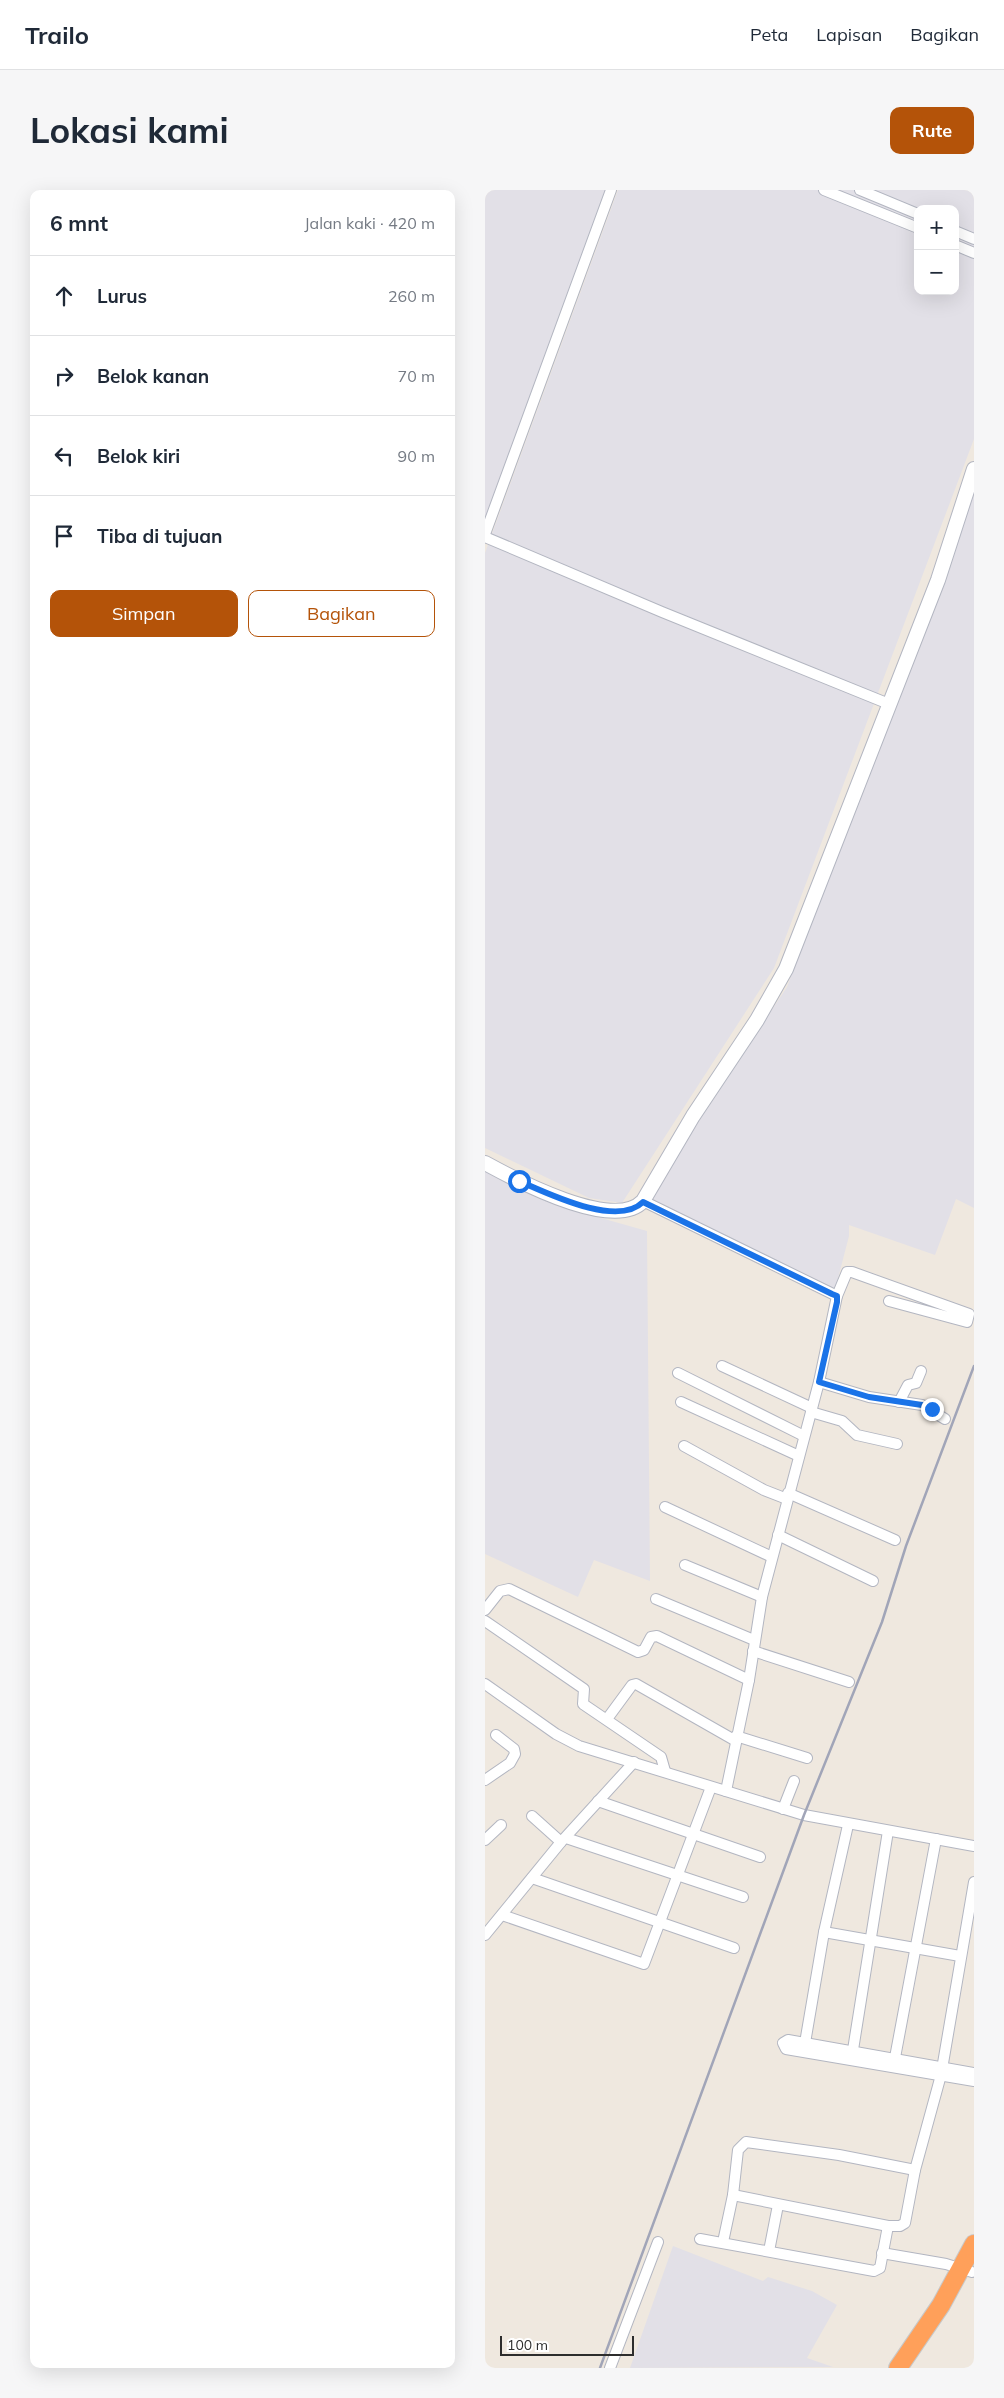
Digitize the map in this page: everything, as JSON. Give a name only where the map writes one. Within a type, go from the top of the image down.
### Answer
[{"type":"highway","points":[[911,2368],[969,2269],[974,2244]]},
{"type":"highway","points":[[898,2368],[969,2269]]},
{"type":"street","points":[[611,190],[485,535],[671,615],[889,704]]},
{"type":"street","points":[[825,190],[914,226]]},
{"type":"street","points":[[860,190],[914,212]]},
{"type":"street","points":[[959,233],[974,239]]},
{"type":"street","points":[[959,247],[974,253]]},
{"type":"street","points":[[485,1163],[535,1188],[586,1206],[618,1211],[638,1207],[643,1202],[693,1116],[757,1020],[786,969],[938,580],[974,470]]},
{"type":"street","points":[[643,1202],[837,1296]]},
{"type":"street","points":[[726,1791],[749,1680],[762,1597],[812,1410],[837,1296],[844,1276],[847,1272],[852,1272],[969,1314],[967,1322],[889,1301]]},
{"type":"street","points":[[722,1366],[812,1410],[842,1421],[857,1435],[897,1444]]},
{"type":"street","points":[[899,1402],[909,1385],[916,1383],[921,1371]]},
{"type":"street","points":[[678,1373],[804,1436]]},
{"type":"street","points":[[819,1382],[869,1397],[922,1405],[945,1419]]},
{"type":"street","points":[[681,1402],[799,1456]]},
{"type":"street","points":[[684,1446],[764,1490],[788,1496],[895,1540]]},
{"type":"street","points":[[665,1507],[772,1558]]},
{"type":"street","points":[[778,1534],[873,1581]]},
{"type":"street","points":[[685,1565],[762,1597]]},
{"type":"street","points":[[485,1610],[500,1591],[509,1589],[638,1652],[645,1650],[651,1638],[657,1636],[749,1680]]},
{"type":"street","points":[[657,1600],[753,1646],[849,1682]]},
{"type":"street","points":[[485,1621],[584,1689],[583,1704],[661,1757],[665,1771]]},
{"type":"street","points":[[485,1684],[567,1740],[783,1809],[848,1825],[974,1846]]},
{"type":"street","points":[[607,1719],[632,1685],[636,1684],[736,1738],[807,1758]]},
{"type":"street","points":[[485,1780],[510,1763],[515,1754],[514,1749],[496,1735]]},
{"type":"street","points":[[487,1930],[502,1915],[563,1840],[634,1762]]},
{"type":"street","points":[[783,1809],[794,1781]]},
{"type":"street","points":[[502,1915],[644,1964],[711,1787]]},
{"type":"street","points":[[598,1801],[760,1857]]},
{"type":"street","points":[[532,1816],[563,1840],[743,1897]]},
{"type":"street","points":[[485,1840],[501,1824]]},
{"type":"street","points":[[805,2043],[824,1932],[848,1825]]},
{"type":"street","points":[[852,2055],[888,1831]]},
{"type":"street","points":[[895,2063],[936,1839]]},
{"type":"street","points":[[532,1878],[734,1948]]},
{"type":"street","points":[[733,2196],[888,2226],[900,2226],[905,2223],[915,2170],[942,2071],[974,1882]]},
{"type":"street","points":[[824,1932],[960,1956]]},
{"type":"street","points":[[852,2055],[783,2047],[785,2041],[788,2040],[852,2055],[942,2071],[974,2080]]},
{"type":"street","points":[[942,2071],[974,2073]]},
{"type":"street","points":[[723,2242],[733,2196],[738,2150],[745,2142],[839,2155],[915,2170]]},
{"type":"street","points":[[769,2251],[778,2204]]},
{"type":"street","points":[[700,2238],[874,2272],[880,2268],[888,2226]]},
{"type":"street","points":[[610,2368],[658,2242]]},
{"type":"street","points":[[882,2253],[969,2269]]},
{"type":"shaded area","points":[[485,190],[607,190],[485,527]]},
{"type":"shaded area","points":[[618,190],[974,190],[974,439],[774,968],[622,1203],[589,1198],[485,1148],[485,553]]},
{"type":"shaded area","points":[[974,492],[974,1208],[956,1199],[935,1255],[849,1225],[849,1236],[835,1290],[651,1199],[702,1116],[787,987]]},
{"type":"shaded area","points":[[485,1166],[562,1207],[647,1231],[650,1581],[594,1560],[578,1597],[485,1554]]},
{"type":"shaded area","points":[[673,2246],[763,2281],[768,2277],[812,2291],[837,2305],[807,2358],[833,2367],[630,2368]]},
{"type":"railway","points":[[600,2368],[804,1815],[882,1622],[906,1546],[974,1366]]},
{"type":"route","points":[[519,1181],[564,1199],[602,1210],[628,1210],[638,1207],[643,1202],[837,1296],[819,1382],[869,1397],[922,1405],[932,1409]]}]
